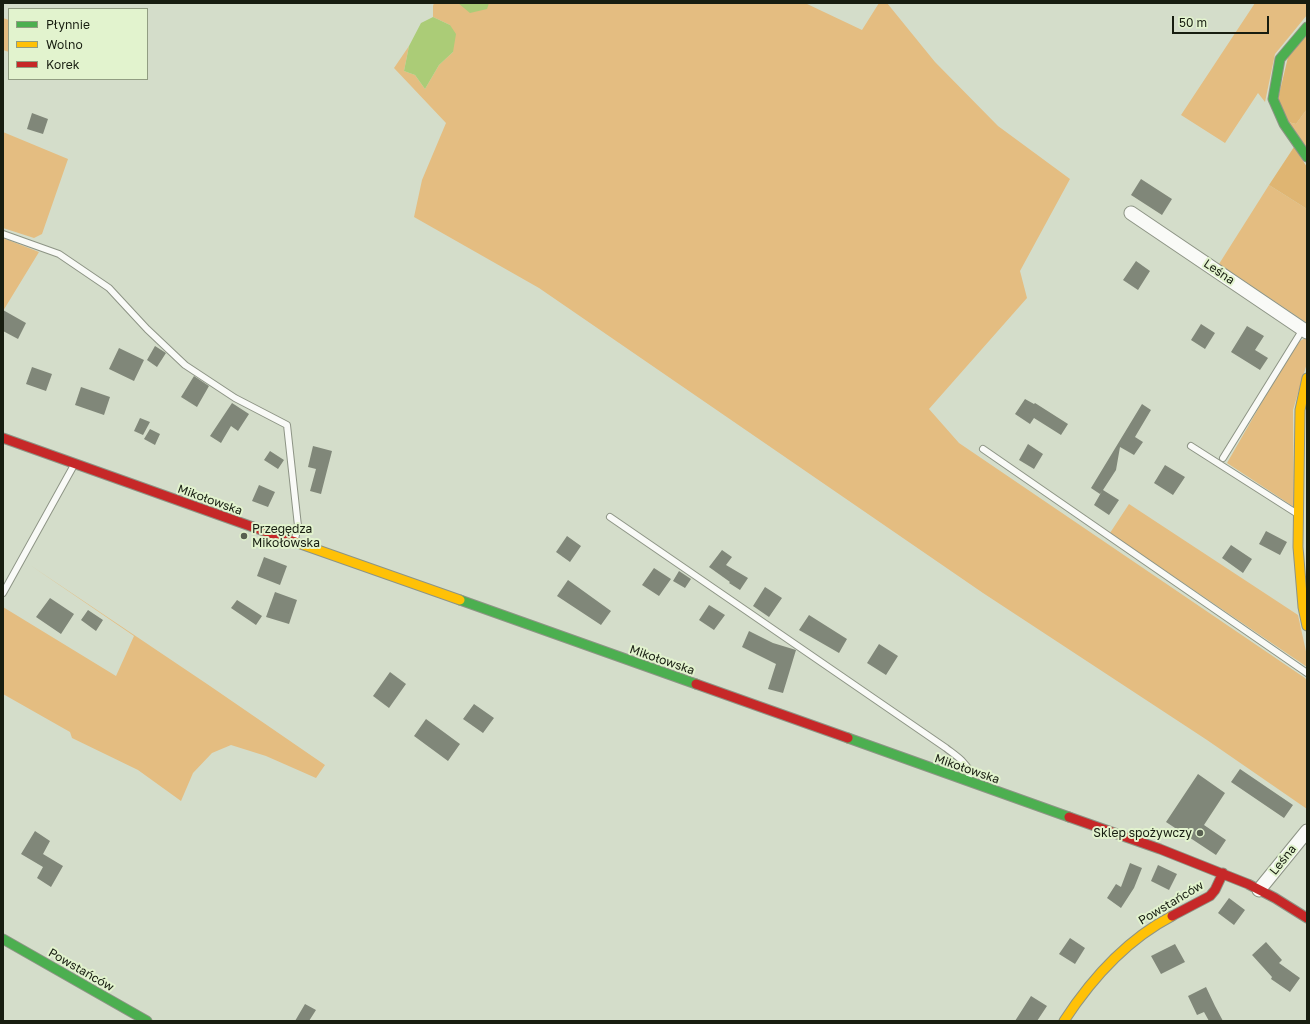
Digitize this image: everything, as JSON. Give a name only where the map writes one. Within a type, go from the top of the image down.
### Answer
[{"type":"main road","points":[[1307,27],[1280,59],[1273,99],[1284,124],[1307,157]]},
{"type":"main road","points":[[1307,378],[1300,410],[1298,547],[1307,626]]},
{"type":"main road","name":"Mikołowska","points":[[3,438],[1223,873],[1259,890],[1307,918]]},
{"type":"main road","name":"Powstańców","points":[[1064,1021],[1084,992],[1119,953],[1138,936],[1210,896],[1215,890],[1223,873]]},
{"type":"main road","name":"Powstańców","points":[[3,939],[147,1021]]},
{"type":"street","name":"Leśna","points":[[1131,213],[1305,330]]},
{"type":"street","name":"Leśna","points":[[1259,890],[1307,831]]},
{"type":"lane","points":[[3,234],[59,254],[71,262],[109,288],[147,329],[185,365],[235,398],[287,425],[298,526],[294,542]]},
{"type":"lane","points":[[1223,458],[1305,330]]},
{"type":"lane","points":[[1191,446],[1299,515]]},
{"type":"lane","points":[[983,449],[1307,673]]},
{"type":"lane","points":[[3,593],[75,464]]},
{"type":"lane","points":[[610,517],[946,748],[968,768],[970,772],[968,782]]},
{"type":"shaded area","points":[[434,3],[805,3],[862,30],[879,3],[887,3],[935,62],[998,126],[1070,179],[1020,271],[1027,298],[929,409],[959,443],[1305,678],[1307,681],[1307,809],[1207,740],[983,593],[539,288],[414,217],[422,180],[446,123],[394,68],[409,46],[404,71],[415,75],[425,89],[439,65],[453,52],[450,25],[433,17]]},
{"type":"shaded area","points":[[458,3],[489,3],[487,9],[470,13]]},
{"type":"shaded area","points":[[1255,3],[1307,3],[1307,15],[1275,54],[1265,102],[1258,93],[1225,143],[1181,115]]},
{"type":"shaded area","points":[[433,17],[450,25],[456,34],[453,52],[439,65],[425,89],[415,75],[404,71],[409,46],[421,23]]},
{"type":"shaded area","points":[[3,18],[8,20],[8,52],[3,50]]},
{"type":"shaded area","points":[[1307,35],[1307,109],[1296,124],[1288,122],[1278,99],[1288,57]]},
{"type":"shaded area","points":[[1307,109],[1307,148],[1288,122],[1296,124]]},
{"type":"shaded area","points":[[3,132],[68,159],[42,234],[34,238],[3,228]]},
{"type":"shaded area","points":[[1294,147],[1307,167],[1307,209],[1269,185]]},
{"type":"shaded area","points":[[1269,185],[1307,209],[1307,323],[1219,264]]},
{"type":"shaded area","points":[[3,238],[39,252],[3,311]]},
{"type":"shaded area","points":[[1307,337],[1307,363],[1293,410],[1294,507],[1227,463],[1277,376],[1300,341]]},
{"type":"shaded area","points":[[1129,504],[1298,615],[1307,656],[1307,667],[1110,533]]},
{"type":"shaded area","points":[[30,565],[325,765],[316,778],[266,756],[231,745],[212,753],[193,773],[181,801],[138,770],[72,738],[70,732],[3,694],[3,607],[116,676],[134,636]]},
{"type":"building","points":[[32,113],[48,119],[43,134],[27,129]]},
{"type":"building","points":[[1141,179],[1172,199],[1162,215],[1131,195]]},
{"type":"building","points":[[1136,261],[1150,271],[1138,290],[1123,280]]},
{"type":"building","points":[[3,310],[26,323],[18,339],[3,331]]},
{"type":"building","points":[[1201,324],[1215,333],[1205,349],[1191,340]]},
{"type":"building","points":[[1247,326],[1264,336],[1255,350],[1268,358],[1260,370],[1231,352]]},
{"type":"building","points":[[155,346],[166,353],[157,367],[147,360]]},
{"type":"building","points":[[119,348],[144,360],[134,381],[109,369]]},
{"type":"building","points":[[32,367],[52,374],[46,391],[26,384]]},
{"type":"building","points":[[194,376],[209,386],[197,407],[181,397]]},
{"type":"building","points":[[81,387],[110,397],[104,415],[75,405]]},
{"type":"building","points":[[1025,399],[1034,404],[1035,403],[1068,424],[1061,435],[1034,418],[1030,424],[1015,414]]},
{"type":"building","points":[[232,403],[249,414],[238,431],[231,426],[221,443],[210,436]]},
{"type":"building","points":[[1142,404],[1151,410],[1135,437],[1143,442],[1134,455],[1120,447],[1116,470],[1103,490],[1119,500],[1109,515],[1094,505],[1102,491],[1100,494],[1091,488]]},
{"type":"building","points":[[140,418],[150,422],[143,435],[134,431]]},
{"type":"building","points":[[150,429],[160,434],[155,445],[144,439]]},
{"type":"building","points":[[1028,444],[1043,454],[1034,469],[1019,460]]},
{"type":"building","points":[[313,446],[332,451],[321,494],[310,491],[316,469],[308,467]]},
{"type":"building","points":[[270,451],[284,460],[278,469],[264,460]]},
{"type":"building","points":[[1165,465],[1185,477],[1173,495],[1154,483]]},
{"type":"building","points":[[259,485],[275,492],[268,507],[252,501]]},
{"type":"building","points":[[1266,531],[1287,542],[1280,555],[1259,544]]},
{"type":"building","points":[[567,536],[581,546],[570,562],[556,552]]},
{"type":"building","points":[[1231,545],[1252,559],[1243,573],[1222,558]]},
{"type":"building","points":[[722,550],[732,557],[726,565],[748,578],[740,590],[709,567]]},
{"type":"building","points":[[264,557],[287,566],[280,585],[257,576]]},
{"type":"building","points":[[654,568],[671,579],[659,596],[642,585]]},
{"type":"building","points":[[679,571],[691,579],[685,588],[673,581]]},
{"type":"building","points":[[568,580],[611,611],[601,625],[557,596]]},
{"type":"building","points":[[765,587],[782,598],[769,617],[753,606]]},
{"type":"building","points":[[275,592],[297,600],[289,624],[266,617]]},
{"type":"building","points":[[50,598],[74,614],[61,634],[36,617]]},
{"type":"building","points":[[237,600],[262,616],[256,625],[231,608]]},
{"type":"building","points":[[709,605],[725,615],[714,630],[699,620]]},
{"type":"building","points":[[88,610],[103,620],[96,631],[81,620]]},
{"type":"building","points":[[809,615],[847,639],[839,653],[799,630]]},
{"type":"building","points":[[749,631],[773,643],[796,650],[783,693],[768,689],[776,664],[742,647]]},
{"type":"building","points":[[879,644],[898,656],[886,675],[867,663]]},
{"type":"building","points":[[390,672],[406,684],[389,708],[373,696]]},
{"type":"building","points":[[474,704],[494,718],[483,733],[463,719]]},
{"type":"building","points":[[426,719],[460,744],[448,761],[414,736]]},
{"type":"building","points":[[1240,769],[1293,805],[1284,818],[1231,782]]},
{"type":"building","points":[[1198,774],[1225,793],[1204,825],[1226,840],[1216,855],[1166,822]]},
{"type":"building","points":[[35,831],[50,841],[43,854],[63,866],[51,887],[37,878],[43,867],[21,854]]},
{"type":"building","points":[[1130,863],[1142,868],[1134,888],[1121,908],[1107,898],[1116,884],[1121,887]]},
{"type":"building","points":[[1158,865],[1177,874],[1169,890],[1151,881]]},
{"type":"building","points":[[1229,898],[1245,910],[1234,925],[1218,913]]},
{"type":"building","points":[[1070,938],[1085,948],[1075,964],[1059,954]]},
{"type":"building","points":[[1266,942],[1282,960],[1279,963],[1300,978],[1290,992],[1271,979],[1272,977],[1252,955]]},
{"type":"building","points":[[1175,944],[1185,962],[1161,974],[1151,956]]},
{"type":"building","points":[[1206,987],[1223,1021],[1209,1021],[1204,1012],[1197,1015],[1188,996]]},
{"type":"building","points":[[1031,996],[1047,1006],[1037,1021],[1015,1021]]},
{"type":"building","points":[[305,1004],[316,1010],[309,1021],[295,1021]]},
{"type":"traffic: fast","points":[[1307,27],[1280,59],[1273,99],[1284,124],[1307,157]]},
{"type":"traffic: fast","points":[[460,600],[696,684]]},
{"type":"traffic: fast","points":[[848,738],[1069,817]]},
{"type":"traffic: fast","points":[[3,939],[147,1021]]},
{"type":"traffic: slow","points":[[1307,378],[1300,410],[1298,547],[1303,607],[1307,626]]},
{"type":"traffic: slow","points":[[295,542],[460,600]]},
{"type":"traffic: slow","points":[[1064,1021],[1086,990],[1111,961],[1140,936],[1172,916]]},
{"type":"traffic: jam","points":[[3,438],[295,542]]},
{"type":"traffic: jam","points":[[696,684],[848,738]]},
{"type":"traffic: jam","points":[[1069,817],[1160,849],[1248,884],[1275,898],[1307,918]]},
{"type":"traffic: jam","points":[[1172,916],[1210,896],[1215,890],[1223,873]]},
{"type":"place","name":"Przegędza Mikołowska","points":[[244,536]]},
{"type":"place","name":"Sklep spożywczy","points":[[1200,833]]}]
